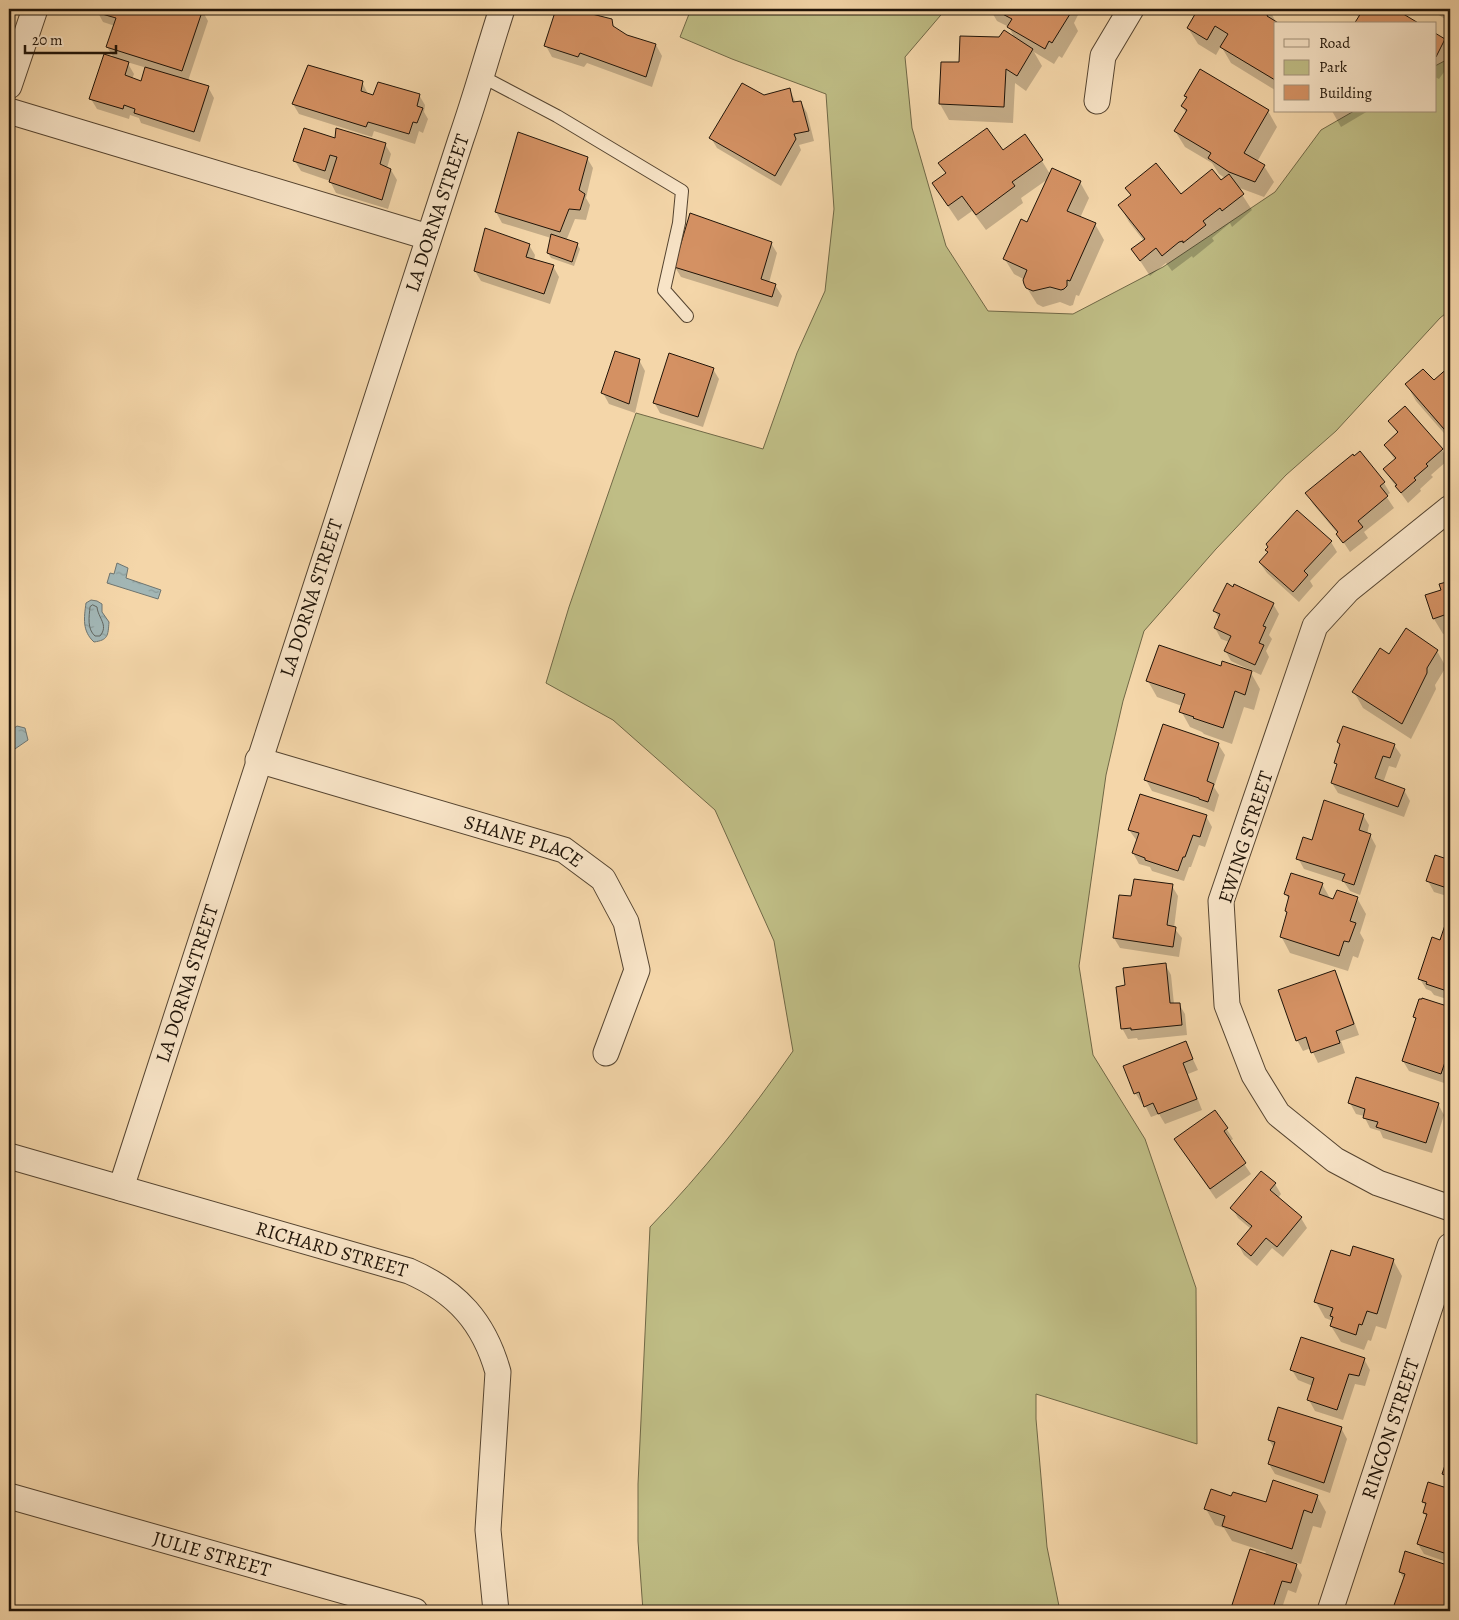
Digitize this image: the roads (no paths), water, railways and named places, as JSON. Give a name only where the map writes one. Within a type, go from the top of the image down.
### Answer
[{"type":"street","points":[[9,86],[35,9]]},
{"type":"street","name":"LA DORNA STREET","points":[[121,1188],[428,237],[463,136],[502,9]]},
{"type":"street","points":[[1097,101],[1103,56],[1131,9]]},
{"type":"street","points":[[9,111],[428,237]]},
{"type":"street","name":"EWING STREET","points":[[1450,508],[1348,590],[1316,626],[1221,901],[1226,1005],[1254,1075],[1278,1114],[1335,1160],[1378,1183],[1450,1208]]},
{"type":"street","name":"SHANE PLACE","points":[[258,760],[564,850],[603,879],[626,922],[636,970],[606,1053]]},
{"type":"street","name":"RICHARD STREET","points":[[9,1156],[409,1271],[428,1279],[446,1290],[461,1304],[475,1320],[485,1336],[498,1372],[488,1530],[496,1611]]},
{"type":"street","name":"RINCON STREET","points":[[1330,1611],[1450,1246]]},
{"type":"street","name":"JULIE STREET","points":[[9,1496],[414,1611]]},
{"type":"lane","points":[[481,76],[557,116],[682,191],[679,223],[664,290],[687,316]]},
{"type":"water","points":[[117,563],[128,568],[126,578],[161,590],[158,599],[107,583],[110,573],[114,574]]},
{"type":"water","points":[[91,600],[102,604],[102,612],[109,622],[105,638],[94,642],[87,633],[85,624],[86,603]]},
{"type":"water","points":[[17,726],[25,728],[28,740],[9,753],[9,732]]}]
